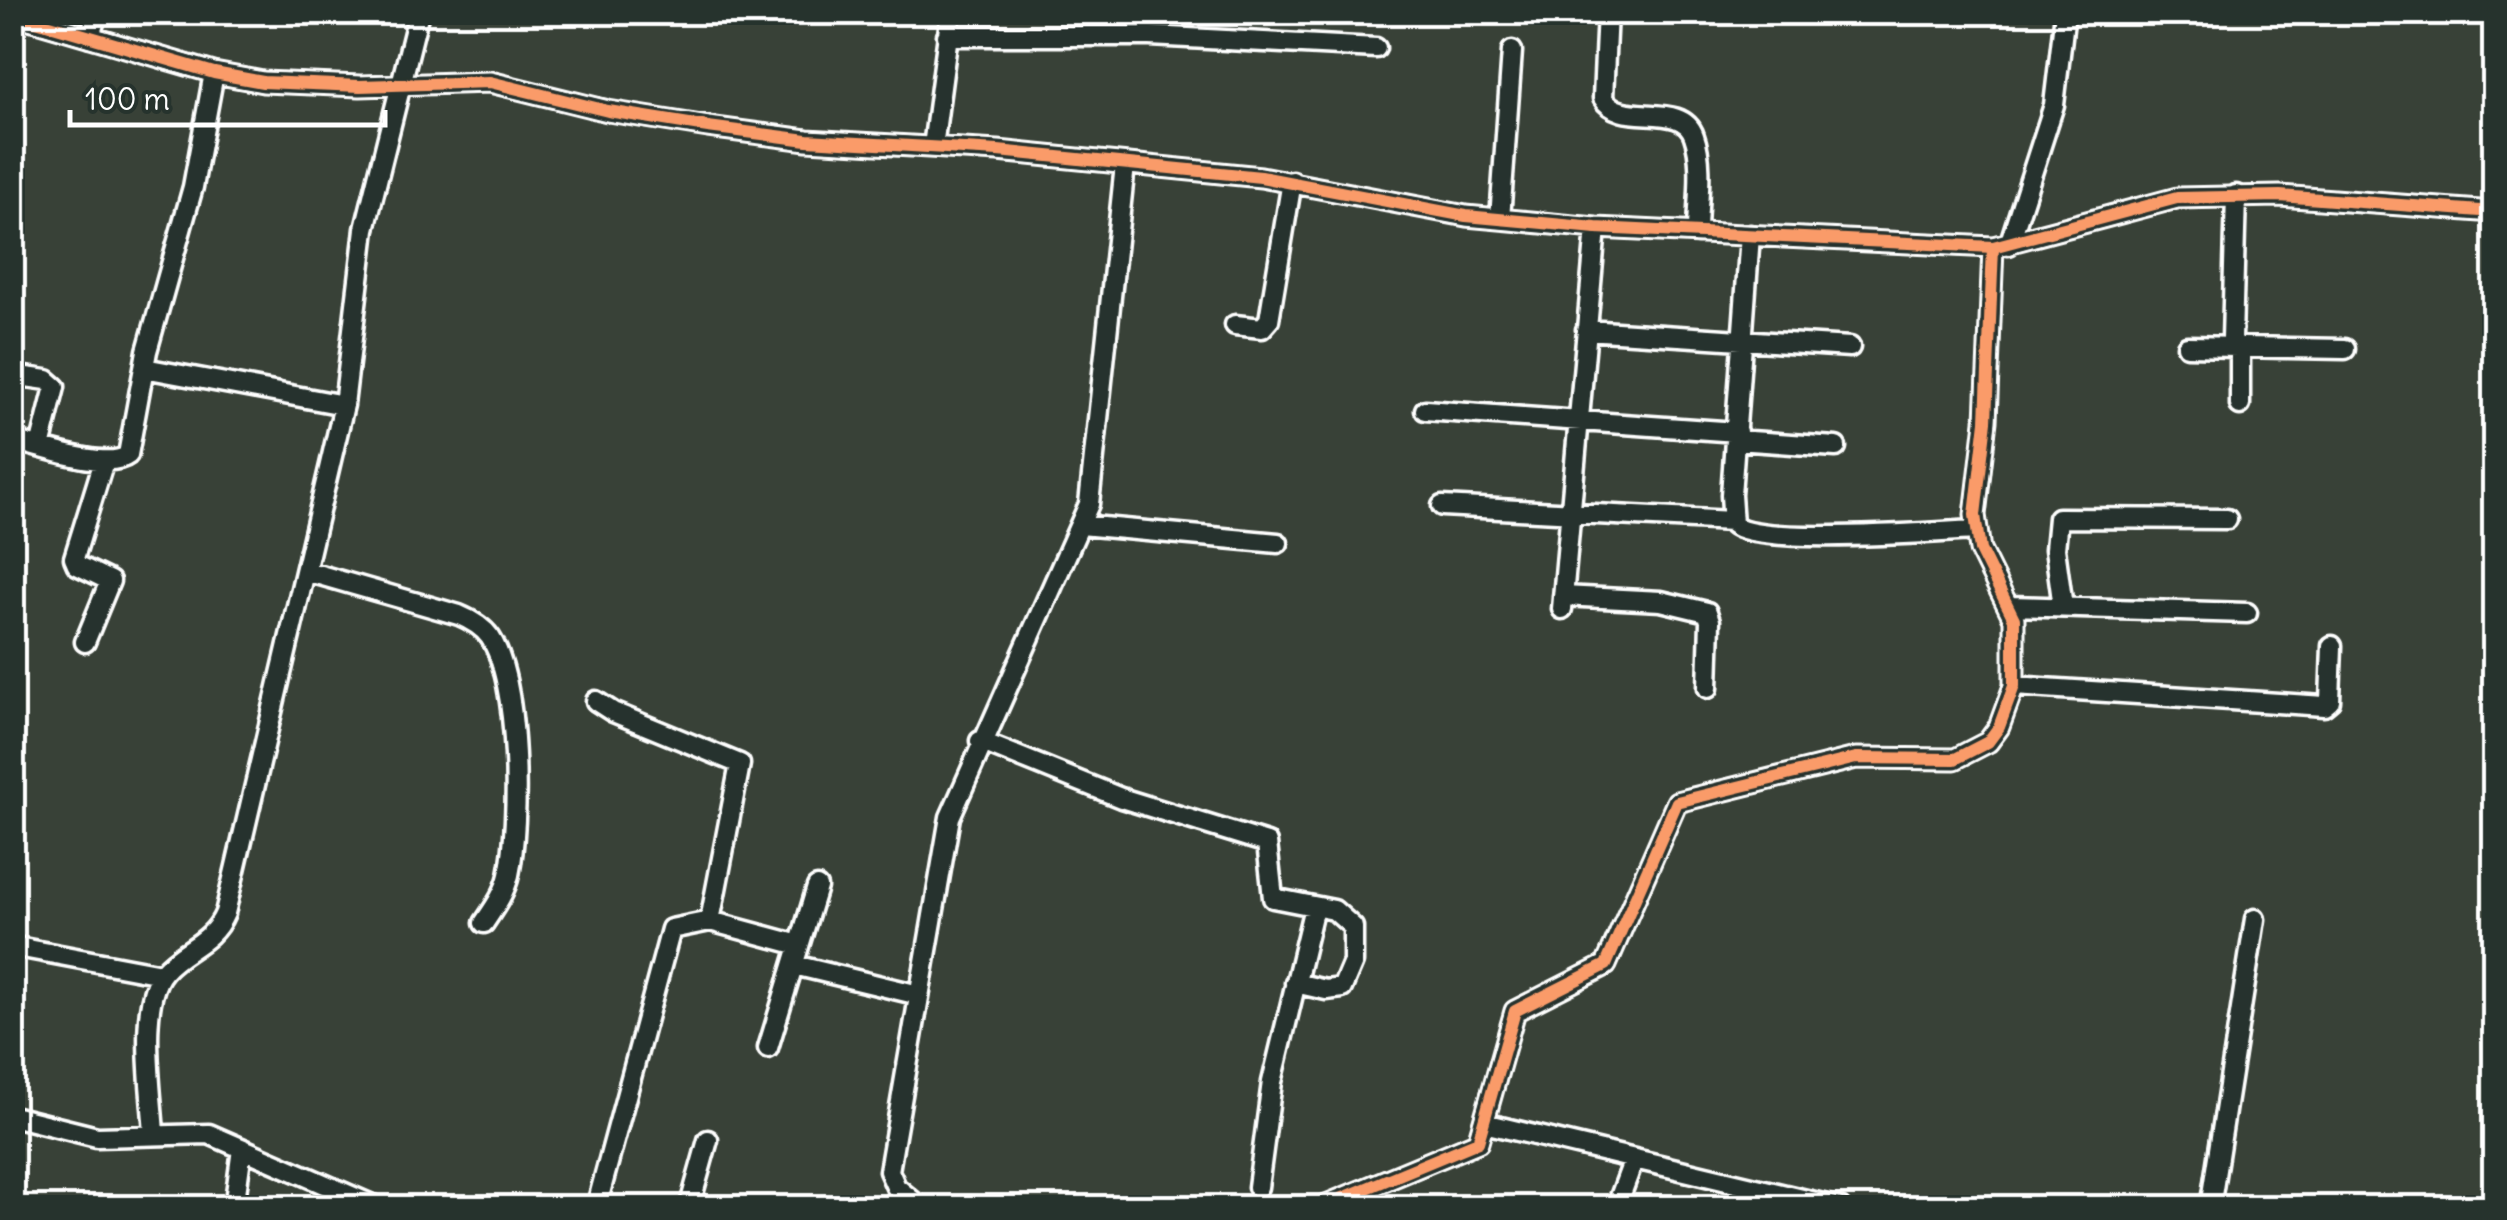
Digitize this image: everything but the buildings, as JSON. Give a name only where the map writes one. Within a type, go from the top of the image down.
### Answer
[{"type":"street","points":[[90,37],[97,12]]},
{"type":"street","points":[[154,1134],[149,1024],[161,974],[206,942],[224,912],[344,405],[359,261],[420,12]]},
{"type":"street","points":[[933,148],[951,12]]},
{"type":"street","points":[[1606,12],[1603,98],[1616,110],[1681,121],[1691,129],[1697,151],[1698,233]]},
{"type":"street","points":[[1319,1208],[1478,1142],[1515,1011],[1606,965],[1678,802],[1856,758],[1955,759],[1988,742],[1999,727],[2014,686],[2011,606],[1980,550],[1976,530],[2001,246],[2054,105],[2066,12]]},
{"type":"street","points":[[12,14],[214,73],[298,85],[490,82],[652,119],[806,140],[1292,181],[1418,208],[1596,228],[2001,246],[2150,203],[2236,195],[2494,212]]},
{"type":"street","points":[[947,36],[1150,36],[1376,48]]},
{"type":"street","points":[[1500,219],[1512,51]]},
{"type":"street","points":[[12,440],[104,461],[120,461],[130,451],[144,368],[193,187],[214,73]]},
{"type":"street","points":[[922,1208],[896,1187],[889,1171],[946,832],[958,789],[1081,525],[1092,487],[1124,165]]},
{"type":"street","points":[[1235,326],[1262,328],[1270,320],[1292,181]]},
{"type":"street","points":[[2236,195],[2232,334],[2240,406]]},
{"type":"street","points":[[1596,228],[1562,602],[1666,602],[1706,612],[1710,622],[1708,688]]},
{"type":"street","points":[[1732,521],[1750,235]]},
{"type":"street","points":[[1586,330],[1850,348]]},
{"type":"street","points":[[2187,346],[2345,349]]},
{"type":"street","points":[[144,368],[344,405]]},
{"type":"street","points":[[12,375],[47,380],[55,388],[40,446]]},
{"type":"street","points":[[1425,410],[1578,420],[1836,447]]},
{"type":"street","points":[[85,642],[110,582],[77,565],[74,558],[104,461]]},
{"type":"street","points":[[1442,506],[1732,521],[1746,532],[1800,535],[1976,530]]},
{"type":"street","points":[[2063,607],[2055,550],[2058,518],[2227,518]]},
{"type":"street","points":[[1081,525],[1278,542]]},
{"type":"street","points":[[306,571],[459,615],[478,624],[491,639],[509,694],[515,824],[508,877],[484,923]]},
{"type":"street","points":[[2011,606],[2248,613]]},
{"type":"street","points":[[2014,686],[2324,706],[2330,701],[2332,646]]},
{"type":"street","points":[[596,701],[613,712],[740,764],[710,921]]},
{"type":"street","points":[[980,742],[1121,798],[1263,840],[1270,848],[1273,898],[1334,910],[1351,922],[1354,946],[1346,984],[1336,990],[1295,984]]},
{"type":"street","points":[[768,1048],[817,887]]},
{"type":"street","points":[[1258,1186],[1272,1082],[1314,907]]},
{"type":"street","points":[[2210,1208],[2256,919]]},
{"type":"street","points":[[596,1208],[666,938],[678,925],[710,921],[800,945]]},
{"type":"street","points":[[12,946],[161,974]]},
{"type":"street","points":[[794,965],[920,994]]},
{"type":"street","points":[[12,1116],[97,1136],[209,1134],[379,1208]]},
{"type":"street","points":[[1484,1122],[1783,1201],[1840,1208]]},
{"type":"street","points":[[689,1208],[708,1140]]},
{"type":"street","points":[[234,1208],[242,1149]]},
{"type":"street","points":[[1616,1208],[1634,1159]]},
{"type":"cycle path","points":[[12,14],[214,73],[263,82],[360,86],[490,82],[608,111],[708,127],[807,140],[998,151],[1261,177],[1466,216],[1596,228],[1993,247],[2177,198],[2280,196],[2494,212]]},
{"type":"cycle path","points":[[1319,1208],[1478,1142],[1515,1011],[1606,965],[1677,802],[1856,758],[1955,759],[1988,742],[1999,727],[2014,686],[2014,619],[1980,550],[1975,515],[1986,421],[1993,247]]}]
